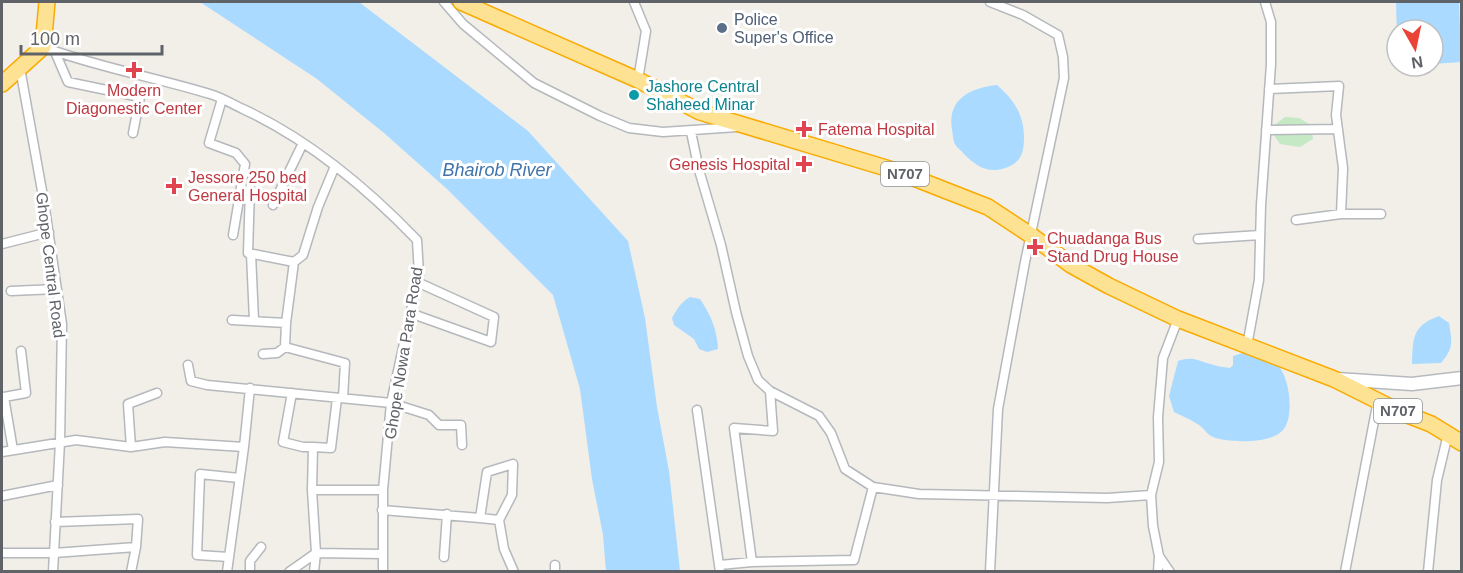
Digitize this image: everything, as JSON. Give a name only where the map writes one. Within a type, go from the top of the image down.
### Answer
[{"type":"highway","points":[[2,84],[20,68],[49,50],[47,2]]},
{"type":"highway","name":"N707","points":[[461,2],[638,80],[700,112],[896,171],[988,207],[1071,265],[1109,286],[1178,319],[1334,379],[1455,438]]},
{"type":"street","points":[[444,2],[463,24],[534,83],[629,128],[663,132],[691,132],[745,126]]},
{"type":"street","points":[[634,2],[646,31],[638,80]]},
{"type":"street","points":[[990,2],[1023,15],[1058,35],[1063,57],[1064,78],[1025,262],[998,409],[990,572]]},
{"type":"street","points":[[1247,346],[1259,280],[1269,89],[1271,22],[1265,2]]},
{"type":"street","name":"Ghope Nowa Para Road","points":[[49,50],[107,68],[212,94],[265,119],[303,143],[360,185],[417,240],[419,274],[391,404],[382,510],[383,572]]},
{"type":"street","points":[[49,50],[68,82],[140,97],[133,133]]},
{"type":"street","name":"Ghope Central Road","points":[[20,68],[62,324],[60,441],[53,572]]},
{"type":"street","points":[[1269,89],[1339,87],[1336,115],[1343,168],[1341,214]]},
{"type":"street","points":[[222,99],[209,143],[236,153],[245,164],[233,236]]},
{"type":"street","points":[[1266,130],[1338,129]]},
{"type":"street","points":[[691,132],[748,356],[758,380],[770,391],[819,416],[831,433],[845,469],[873,488],[919,494],[1107,498],[1151,495]]},
{"type":"street","points":[[273,205],[303,143]]},
{"type":"street","points":[[285,347],[294,262],[303,255],[318,207],[335,166]]},
{"type":"street","points":[[250,188],[248,254],[294,262]]},
{"type":"street","points":[[1296,220],[1341,214],[1381,214]]},
{"type":"street","points":[[2,244],[48,232]]},
{"type":"street","points":[[1198,239],[1260,235]]},
{"type":"street","points":[[251,254],[255,320]]},
{"type":"street","points":[[410,313],[491,342],[494,317],[417,282]]},
{"type":"street","points":[[11,291],[57,288]]},
{"type":"street","points":[[1158,572],[1159,556],[1153,526],[1151,495],[1159,462],[1158,417],[1163,358],[1178,319]]},
{"type":"street","points":[[232,320],[286,323]]},
{"type":"street","points":[[263,354],[277,353],[285,347]]},
{"type":"street","points":[[285,347],[345,363],[331,448],[303,447],[284,442],[292,393]]},
{"type":"street","points":[[13,450],[3,397],[26,393],[21,351]]},
{"type":"street","points":[[188,365],[191,381],[207,385],[391,404],[429,415],[440,425],[462,425],[462,446]]},
{"type":"street","points":[[1334,379],[1412,384],[1461,378]]},
{"type":"street","points":[[227,572],[250,388]]},
{"type":"street","points":[[752,562],[734,428],[773,431],[770,391]]},
{"type":"street","points":[[131,447],[128,404],[157,393]]},
{"type":"street","points":[[1345,572],[1378,400]]},
{"type":"street","points":[[697,410],[720,568],[752,562],[854,560],[873,488]]},
{"type":"street","points":[[1428,572],[1437,480],[1455,438]]},
{"type":"street","points":[[2,452],[76,440],[131,447],[165,442],[244,447]]},
{"type":"street","points":[[313,447],[312,490],[316,553],[314,572]]},
{"type":"street","points":[[480,518],[487,472],[513,464],[512,495],[499,520],[504,549],[514,572]]},
{"type":"street","points":[[228,557],[197,555],[200,474],[239,478]]},
{"type":"street","points":[[2,496],[57,485]]},
{"type":"street","points":[[312,490],[383,490]]},
{"type":"street","points":[[382,510],[499,520]]},
{"type":"street","points":[[444,557],[447,514]]},
{"type":"street","points":[[55,522],[138,519],[131,572]]},
{"type":"street","points":[[2,553],[54,553],[136,547]]},
{"type":"street","points":[[250,572],[250,561],[261,547]]},
{"type":"street","points":[[289,572],[316,553],[382,554]]},
{"type":"street","points":[[1159,556],[1170,572]]},
{"type":"street","points":[[817,560],[818,572]]},
{"type":"street","points":[[770,561],[770,572]]},
{"type":"green space","points":[[1285,117],[1299,118],[1311,125],[1313,139],[1300,147],[1280,144],[1275,137],[1273,126]]},
{"type":"water","name":"Bhairob River","points":[[200,2],[359,2],[528,131],[628,241],[645,318],[657,407],[669,471],[680,571],[606,571],[603,535],[592,479],[580,389],[553,295],[447,189],[384,133],[317,79]]},
{"type":"water","points":[[1396,2],[1459,2],[1461,62],[1445,63],[1445,18],[1396,18]]},
{"type":"water","points":[[997,85],[1013,102],[1020,114],[1024,143],[1022,153],[1015,163],[999,170],[993,170],[978,165],[954,143],[951,119],[953,110],[962,97],[978,89]]},
{"type":"water","points":[[690,297],[700,299],[707,311],[715,329],[718,349],[707,352],[699,349],[694,339],[674,325],[672,318],[682,303]]},
{"type":"water","points":[[1439,316],[1449,323],[1451,340],[1448,353],[1441,363],[1412,364],[1416,334],[1424,324]]},
{"type":"water","points":[[1243,353],[1274,362],[1284,375],[1290,405],[1287,424],[1283,430],[1277,435],[1260,440],[1220,439],[1211,436],[1201,426],[1174,412],[1169,396],[1178,361],[1194,359],[1230,368],[1233,365],[1233,356]]},
{"type":"place","name":"Police Super's Office","points":[[722,28]]},
{"type":"place","name":"Modern Diagonestic Center","points":[[134,70]]},
{"type":"place","name":"Jashore Central Shaheed Minar","points":[[634,95]]},
{"type":"place","name":"Fatema Hospital","points":[[804,129]]},
{"type":"place","name":"Genesis Hospital","points":[[804,164]]},
{"type":"place","name":"Jessore 250 bed General Hospital","points":[[174,186]]},
{"type":"place","name":"Chuadanga Bus Stand Drug House","points":[[1035,247]]}]
